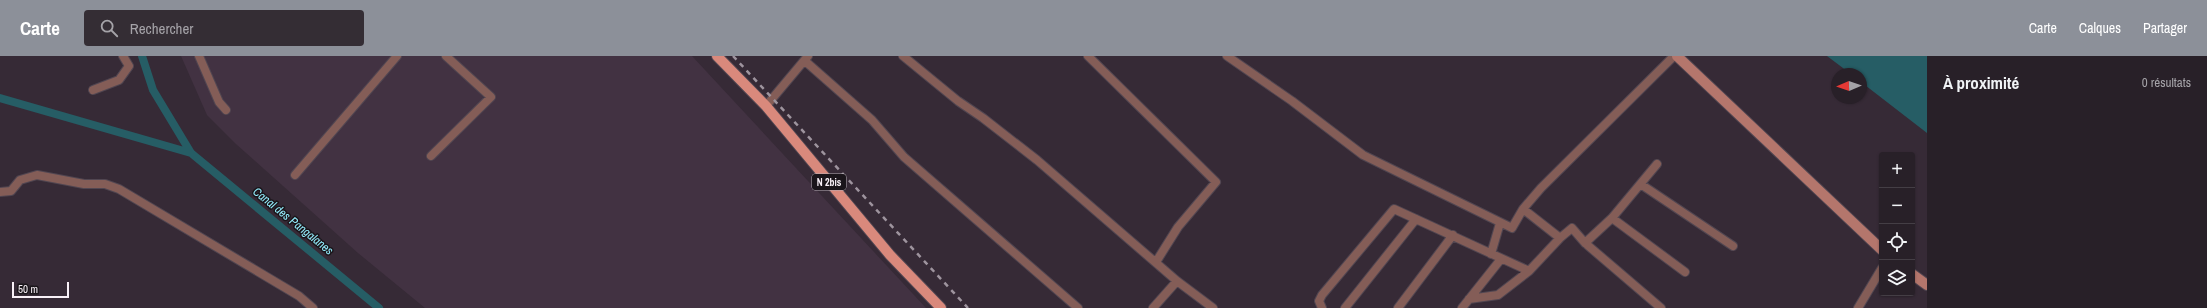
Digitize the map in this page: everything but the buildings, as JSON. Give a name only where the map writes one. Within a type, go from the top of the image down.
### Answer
[{"type":"main road","name":"N 2bis","points":[[717,56],[766,106],[890,255],[941,308]]},
{"type":"main road","points":[[1677,56],[1879,247]]},
{"type":"main road","points":[[1915,276],[1927,285]]},
{"type":"street","points":[[93,90],[119,80],[128,66],[123,56]]},
{"type":"street","points":[[199,56],[219,102],[226,110]]},
{"type":"street","points":[[295,175],[397,56]]},
{"type":"street","points":[[431,156],[491,97],[446,56]]},
{"type":"street","points":[[903,56],[958,101],[983,118],[1037,160],[1177,281],[1213,308]]},
{"type":"street","points":[[1088,56],[1216,182],[1178,227],[1156,262]]},
{"type":"street","points":[[1227,56],[1292,101],[1363,155],[1512,228],[1523,210],[1541,188],[1674,56]]},
{"type":"street","points":[[766,106],[807,58],[872,120],[904,157],[1078,308]]},
{"type":"street","points":[[1585,243],[1612,218],[1642,185],[1657,164]]},
{"type":"street","points":[[0,192],[11,191],[20,180],[37,175],[84,184],[105,184],[120,189],[299,296],[313,308]]},
{"type":"street","points":[[1642,185],[1733,246]]},
{"type":"street","points":[[1322,308],[1319,301],[1322,295],[1394,209],[1529,271]]},
{"type":"street","points":[[1523,210],[1560,238]]},
{"type":"street","points":[[1612,218],[1625,226],[1685,272]]},
{"type":"street","points":[[1345,308],[1416,219]]},
{"type":"street","points":[[1491,254],[1500,223]]},
{"type":"street","points":[[1469,299],[1498,295],[1529,271],[1560,238],[1572,228],[1585,243],[1661,308]]},
{"type":"street","points":[[1398,308],[1453,236]]},
{"type":"street","points":[[1462,308],[1501,259]]},
{"type":"street","points":[[1858,308],[1879,273]]},
{"type":"street","points":[[1153,308],[1177,281]]},
{"type":"shaded area","points":[[181,56],[692,56],[926,308],[425,308],[358,253],[236,144],[207,115]]},
{"type":"water","points":[[1827,56],[1927,56],[1927,133],[1867,87],[1867,68],[1843,68]]},
{"type":"waterway","name":"Canal des Pangalanes","points":[[142,56],[153,90],[191,153],[379,308]]},
{"type":"waterway","name":"Canal des Pangalanes","points":[[0,98],[191,153]]},
{"type":"railway","points":[[733,56],[968,308]]}]
